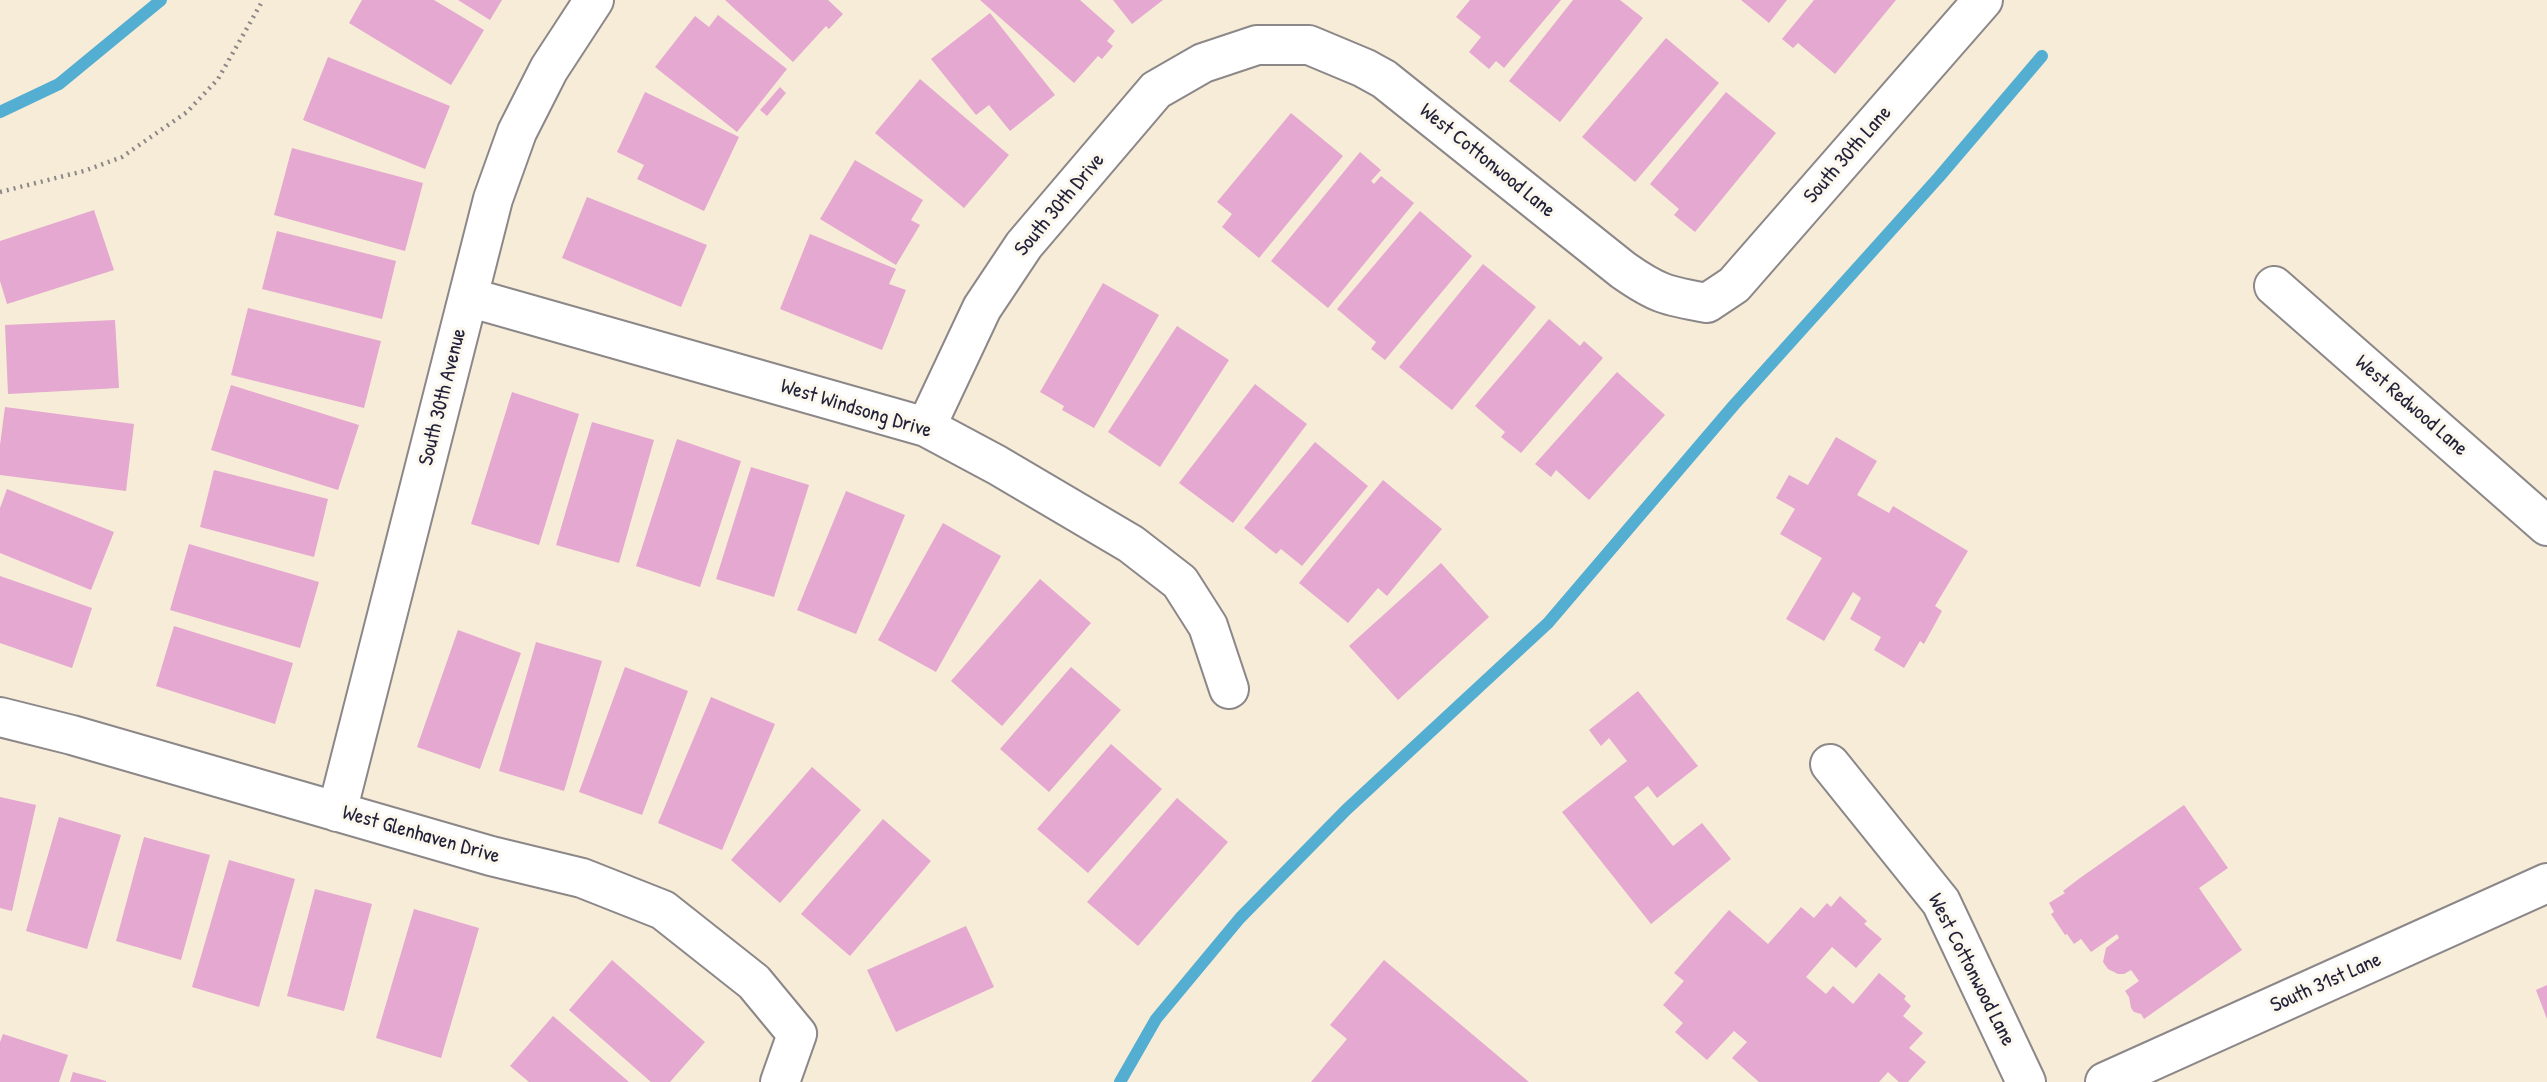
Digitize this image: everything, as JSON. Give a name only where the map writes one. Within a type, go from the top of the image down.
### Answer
[{"type":"street","name":"South 30th Avenue","points":[[337,812],[493,198],[517,132],[549,69],[594,0]]},
{"type":"street","name":"South 30th Lane","points":[[1707,303],[1734,285],[1983,0]]},
{"type":"street","name":"West Cottonwood Lane","points":[[1257,44],[1309,45],[1384,79],[1648,288],[1666,296],[1707,303]]},
{"type":"street","name":"South 30th Drive","points":[[926,427],[982,308],[1024,245],[1156,90],[1203,63],[1257,44]]},
{"type":"street","name":"West Redwood Lane","points":[[2274,286],[2547,526]]},
{"type":"street","name":"West Windsong Drive","points":[[468,297],[926,427],[997,465],[1130,544],[1180,582],[1208,626],[1229,688]]},
{"type":"street","name":"West Glenhaven Drive","points":[[0,717],[491,856],[582,878],[663,910],[754,982],[797,1034],[780,1082]]},
{"type":"street","name":"West Cottonwood Lane","points":[[1830,764],[1941,902],[2026,1082]]},
{"type":"street","name":"South 31st Lane","points":[[2105,1082],[2547,883]]},
{"type":"path","points":[[0,192],[84,171],[122,157],[187,112],[218,79],[263,0]]},
{"type":"building","points":[[362,0],[434,0],[484,30],[451,85],[349,23]]},
{"type":"building","points":[[458,0],[502,0],[490,20]]},
{"type":"building","points":[[725,0],[828,0],[843,14],[829,29],[826,26],[793,62]]},
{"type":"building","points":[[980,0],[1080,0],[1115,31],[1107,41],[1113,46],[1102,59],[1098,56],[1074,83]]},
{"type":"building","points":[[1113,0],[1163,0],[1132,24]]},
{"type":"building","points":[[1470,0],[1561,0],[1504,68],[1496,61],[1489,69],[1469,52],[1481,37],[1456,17]]},
{"type":"building","points":[[1573,0],[1620,0],[1643,18],[1560,122],[1509,81]]},
{"type":"building","points":[[1741,0],[1787,0],[1769,23]]},
{"type":"building","points":[[1814,0],[1896,0],[1835,74],[1798,43],[1793,48],[1782,39]]},
{"type":"building","points":[[990,13],[1055,95],[1010,131],[989,105],[976,115],[931,59]]},
{"type":"building","points":[[718,15],[787,69],[737,132],[655,67],[695,16],[709,27]]},
{"type":"building","points":[[1666,38],[1719,83],[1635,182],[1582,137]]},
{"type":"building","points":[[328,57],[450,106],[425,169],[303,120]]},
{"type":"building","points":[[920,79],[1009,155],[964,208],[875,133]]},
{"type":"building","points":[[780,87],[786,93],[767,116],[760,110]]},
{"type":"building","points":[[645,92],[739,137],[704,211],[637,179],[644,165],[617,152]]},
{"type":"building","points":[[1726,92],[1776,133],[1695,232],[1674,215],[1679,209],[1650,184]]},
{"type":"building","points":[[1291,113],[1343,156],[1259,258],[1222,227],[1232,214],[1217,202]]},
{"type":"building","points":[[292,148],[423,183],[405,251],[274,215]]},
{"type":"building","points":[[1360,152],[1381,170],[1371,181],[1374,184],[1381,176],[1414,203],[1328,308],[1271,261]]},
{"type":"building","points":[[855,160],[923,200],[911,220],[920,225],[896,265],[820,219]]},
{"type":"building","points":[[587,197],[707,245],[681,307],[562,258]]},
{"type":"building","points":[[94,210],[114,270],[7,304],[0,281],[0,241]]},
{"type":"building","points":[[1420,211],[1472,256],[1385,360],[1371,349],[1376,342],[1337,309]]},
{"type":"building","points":[[277,231],[396,261],[382,319],[262,289]]},
{"type":"building","points":[[810,234],[896,269],[889,284],[906,290],[882,350],[780,309]]},
{"type":"building","points":[[1483,264],[1536,307],[1452,410],[1399,367]]},
{"type":"building","points":[[1103,283],[1159,315],[1094,428],[1062,410],[1064,406],[1040,392]]},
{"type":"building","points":[[248,308],[381,341],[364,408],[231,375]]},
{"type":"building","points":[[1549,319],[1580,346],[1584,341],[1603,358],[1521,453],[1501,437],[1505,432],[1475,406]]},
{"type":"building","points":[[115,320],[119,388],[8,394],[5,325]]},
{"type":"building","points":[[1177,326],[1229,360],[1160,467],[1108,432]]},
{"type":"building","points":[[1617,372],[1665,415],[1589,500],[1556,470],[1551,477],[1535,464]]},
{"type":"building","points":[[1255,384],[1307,424],[1233,523],[1179,483]]},
{"type":"building","points":[[231,385],[359,425],[338,490],[211,450]]},
{"type":"building","points":[[512,392],[579,414],[539,545],[471,524]]},
{"type":"building","points":[[5,407],[134,424],[126,491],[0,475],[0,445]]},
{"type":"building","points":[[592,422],[654,440],[619,563],[556,545]]},
{"type":"building","points":[[1836,437],[1877,461],[1857,495],[1889,513],[1893,506],[1968,551],[1935,606],[1942,611],[1924,644],[1920,641],[1904,668],[1874,650],[1881,637],[1850,619],[1861,598],[1853,592],[1824,641],[1786,619],[1822,558],[1780,534],[1795,509],[1776,498],[1789,475],[1808,485]]},
{"type":"building","points":[[677,439],[741,461],[700,587],[636,566]]},
{"type":"building","points":[[1315,442],[1368,486],[1302,566],[1281,549],[1276,554],[1244,528]]},
{"type":"building","points":[[751,467],[809,485],[774,597],[716,579]]},
{"type":"building","points":[[214,470],[328,499],[314,557],[200,527]]},
{"type":"building","points":[[1383,480],[1442,529],[1387,596],[1378,588],[1348,623],[1299,583]]},
{"type":"building","points":[[7,489],[114,532],[91,590],[0,553],[0,508]]},
{"type":"building","points":[[846,491],[905,515],[856,634],[797,610]]},
{"type":"building","points":[[943,523],[1001,556],[936,672],[878,640]]},
{"type":"building","points":[[189,544],[319,582],[300,648],[170,610]]},
{"type":"building","points":[[1441,563],[1489,617],[1398,700],[1349,646]]},
{"type":"building","points":[[0,576],[92,608],[72,668],[0,643]]},
{"type":"building","points":[[1040,579],[1091,623],[1002,726],[951,681]]},
{"type":"building","points":[[174,626],[293,663],[275,724],[156,686]]},
{"type":"building","points":[[458,630],[521,653],[480,769],[417,747]]},
{"type":"building","points":[[536,642],[602,661],[564,791],[499,771]]},
{"type":"building","points":[[625,667],[688,691],[642,815],[579,792]]},
{"type":"building","points":[[1071,667],[1121,710],[1049,792],[1000,749]]},
{"type":"building","points":[[1638,691],[1698,766],[1657,798],[1648,786],[1634,797],[1673,846],[1702,823],[1731,859],[1651,924],[1562,812],[1627,761],[1609,738],[1601,746],[1589,730]]},
{"type":"building","points":[[711,697],[775,724],[722,850],[658,823]]},
{"type":"building","points":[[1111,744],[1162,789],[1088,873],[1037,829]]},
{"type":"building","points":[[812,767],[861,810],[780,903],[731,860]]},
{"type":"building","points":[[0,797],[36,805],[12,911],[0,908]]},
{"type":"building","points":[[1177,798],[1228,842],[1138,946],[1087,902]]},
{"type":"building","points":[[2184,805],[2228,868],[2199,888],[2242,950],[2144,1019],[2131,1008],[2125,991],[2139,981],[2131,970],[2118,974],[2108,969],[2103,962],[2106,948],[2119,938],[2117,934],[2091,952],[2081,939],[2074,944],[2067,934],[2065,935],[2051,914],[2054,912],[2049,903]]},
{"type":"building","points":[[59,817],[121,835],[87,949],[26,931]]},
{"type":"building","points":[[883,819],[931,861],[850,956],[801,914]]},
{"type":"building","points":[[144,837],[210,855],[181,960],[116,941]]},
{"type":"building","points":[[229,860],[295,879],[259,1007],[192,987]]},
{"type":"building","points":[[315,889],[372,904],[344,1011],[287,996]]},
{"type":"building","points":[[1840,896],[1867,921],[1864,924],[1882,939],[1856,968],[1832,947],[1806,977],[1826,994],[1833,986],[1853,1004],[1879,973],[1906,996],[1904,999],[1911,1006],[1903,1016],[1923,1033],[1909,1048],[1926,1062],[1908,1082],[1899,1082],[1888,1072],[1879,1082],[1759,1082],[1732,1058],[1747,1042],[1734,1031],[1707,1060],[1675,1032],[1683,1023],[1663,1005],[1684,981],[1674,973],[1729,910],[1768,944],[1801,907],[1814,918],[1827,903],[1831,907]]},
{"type":"building","points":[[414,909],[479,928],[441,1058],[376,1038]]},
{"type":"building","points":[[966,926],[994,987],[896,1032],[867,970]]},
{"type":"building","points":[[612,960],[705,1042],[670,1082],[651,1082],[569,1010]]},
{"type":"building","points":[[1384,960],[1529,1082],[1311,1082],[1347,1039],[1330,1025]]},
{"type":"building","points":[[2547,985],[2547,1019],[2536,990]]},
{"type":"building","points":[[553,1016],[629,1082],[529,1082],[510,1066]]},
{"type":"building","points":[[3,1034],[68,1055],[59,1082],[0,1082],[0,1042]]},
{"type":"building","points":[[73,1072],[106,1081],[106,1082],[70,1082]]},
{"type":"waterway","points":[[0,112],[59,84],[161,0]]},
{"type":"waterway","points":[[1120,1082],[1156,1019],[1240,918],[1346,810],[1548,623],[1734,405],[1939,177],[2042,56]]}]
